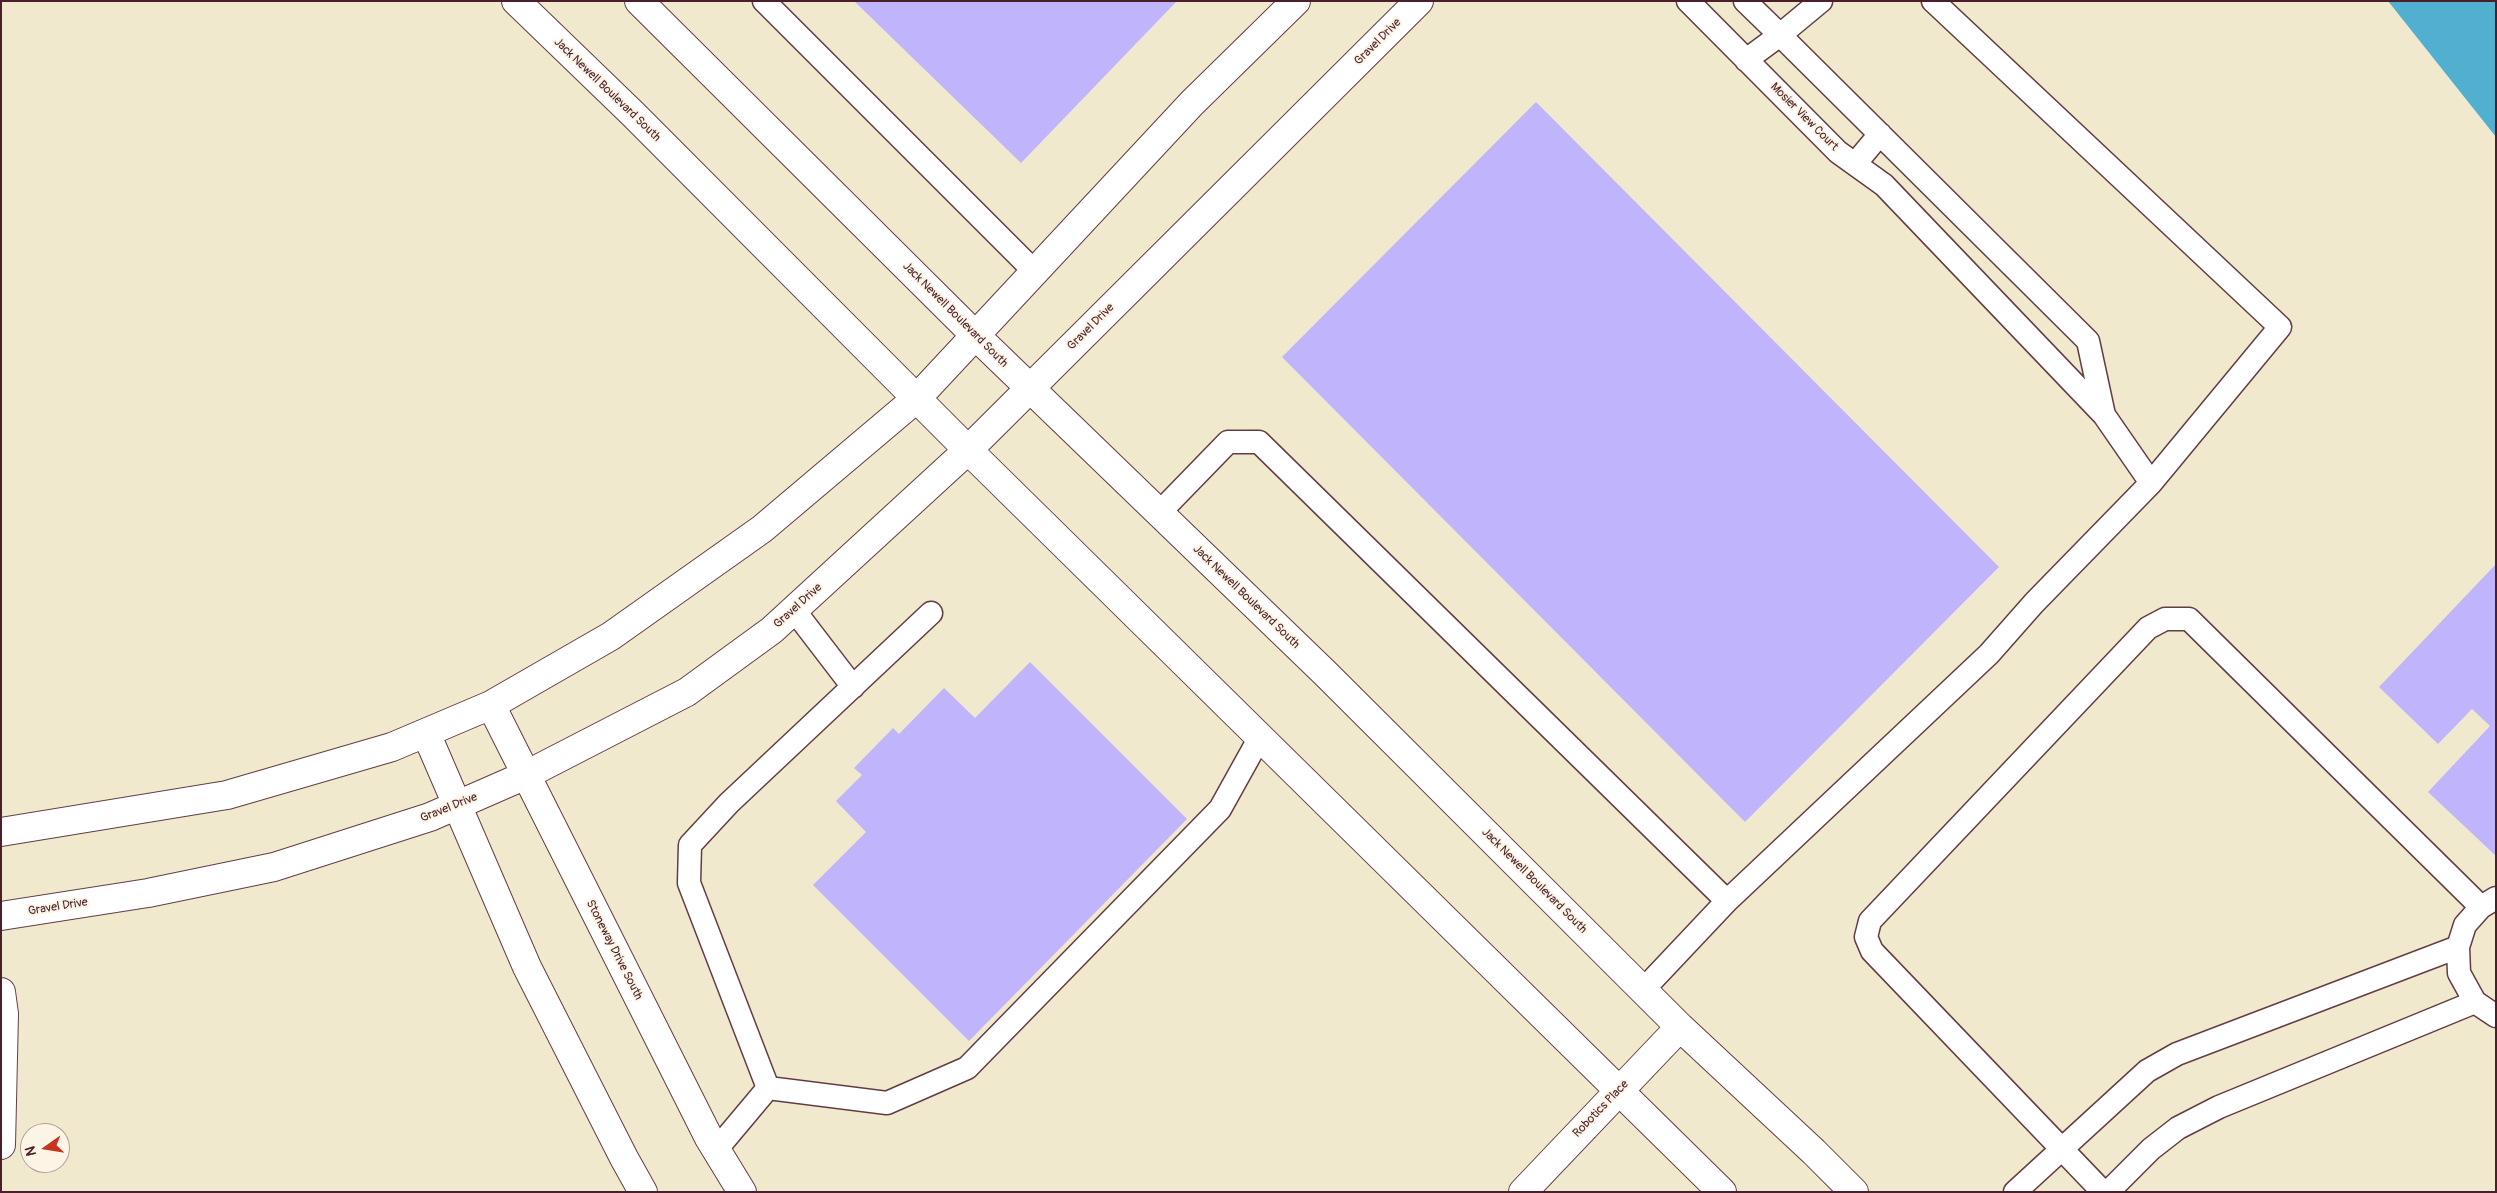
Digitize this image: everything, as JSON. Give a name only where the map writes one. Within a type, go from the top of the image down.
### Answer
[{"type":"street","name":"Jack Newell Boulevard South","points":[[516,1],[633,114],[968,450],[1722,1192]]},
{"type":"street","name":"Jack Newell Boulevard South","points":[[639,1],[1030,389],[1325,673],[1680,1027],[1814,1152],[1854,1192]]},
{"type":"street","points":[[1,832],[227,796],[392,747],[491,705],[611,636],[762,529],[917,398],[1192,103],[1296,1]]},
{"type":"street","name":"Gravel Drive","points":[[1,916],[148,893],[274,867],[430,817],[526,775],[687,692],[772,630],[968,450],[1419,1]]},
{"type":"street","name":"Stoneway Drive South","points":[[491,705],[716,1150],[742,1192]]},
{"type":"street","points":[[426,733],[527,967],[643,1192]]},
{"type":"street","points":[[1,992],[4,1014],[1,1145]]},
{"type":"street","name":"Robotics Place","points":[[1523,1192],[1680,1027]]},
{"type":"lane","points":[[764,1],[1035,272]]},
{"type":"lane","name":"Mosier View Court","points":[[1688,1],[1838,152],[1884,185],[1923,228],[2104,415]]},
{"type":"lane","points":[[1746,1],[2088,341],[2104,415],[2151,483]]},
{"type":"lane","points":[[1746,60],[1821,1]]},
{"type":"lane","points":[[1643,990],[1727,901],[1989,654],[2034,603],[2151,483],[2280,327],[1933,1]]},
{"type":"lane","points":[[1854,164],[1880,134]]},
{"type":"lane","points":[[1159,513],[1228,442],[1259,442],[1727,901]]},
{"type":"lane","points":[[794,610],[853,687]]},
{"type":"lane","points":[[768,1088],[689,883],[690,845],[729,803],[931,613]]},
{"type":"lane","points":[[2103,1192],[1872,952],[1866,936],[1870,921],[2148,628],[2164,618],[2189,619],[2488,902],[2466,925],[2458,946],[2459,973],[2475,1002],[2496,1016]]},
{"type":"lane","points":[[768,1088],[887,1103],[966,1068],[1220,809],[1260,737]]},
{"type":"lane","points":[[2015,1192],[2148,1071],[2177,1054],[2458,946]]},
{"type":"lane","points":[[2108,1192],[2151,1149],[2178,1128],[2219,1107],[2475,1002]]},
{"type":"lane","points":[[716,1150],[768,1088]]},
{"type":"water","points":[[2388,1],[2496,1],[2496,137]]},
{"type":"building","points":[[854,1],[1177,1],[1021,163]]},
{"type":"building","points":[[1536,102],[1999,567],[1745,822],[1282,357]]},
{"type":"building","points":[[2496,564],[2496,856],[2428,792],[2490,726],[2472,709],[2438,744],[2379,687]]},
{"type":"building","points":[[1030,662],[1187,819],[969,1041],[813,885],[866,832],[836,801],[862,775],[854,768],[893,728],[899,734],[944,688],[975,718]]}]
